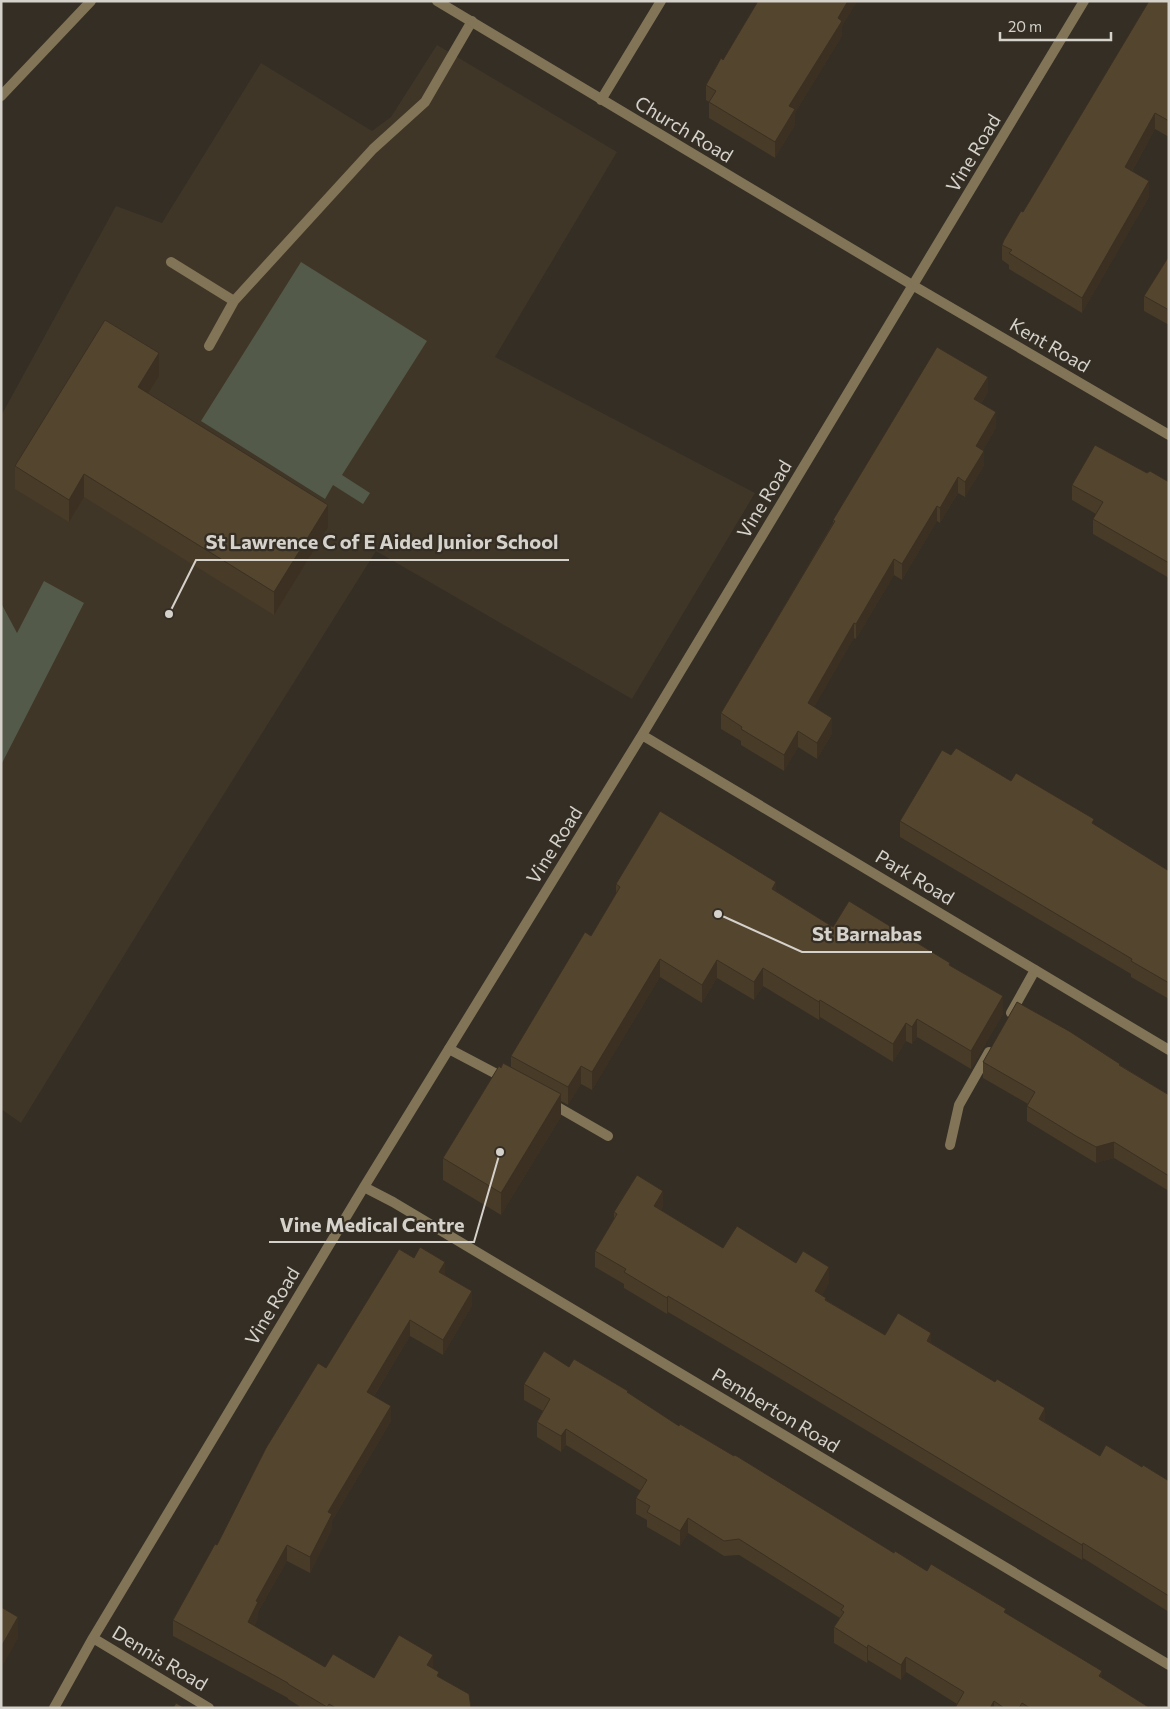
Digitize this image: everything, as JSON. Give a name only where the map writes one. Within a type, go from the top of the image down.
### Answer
[{"type":"street","points":[[1,96],[91,1]]},
{"type":"street","name":"Church Road","points":[[438,1],[914,286]]},
{"type":"street","points":[[601,100],[661,1]]},
{"type":"street","name":"Vine Road","points":[[54,1708],[93,1638],[364,1187],[642,735],[1084,1]]},
{"type":"street","points":[[209,346],[234,301],[373,150],[425,102],[472,21]]},
{"type":"street","points":[[171,262],[234,301]]},
{"type":"street","name":"Kent Road","points":[[914,286],[1169,435]]},
{"type":"street","name":"Park Road","points":[[642,735],[1169,1050]]},
{"type":"street","points":[[1007,1021],[1036,970]]},
{"type":"street","points":[[950,1145],[959,1105],[992,1046]]},
{"type":"street","points":[[449,1049],[516,1084]]},
{"type":"street","points":[[541,1097],[608,1136]]},
{"type":"street","name":"Pemberton Road","points":[[364,1187],[393,1202],[1169,1665]]},
{"type":"street","name":"Dennis Road","points":[[93,1638],[209,1708]]},
{"type":"shaded area","points":[[437,45],[617,152],[495,357],[755,493],[632,699],[376,551],[21,1123],[1,1109],[1,416],[116,206],[162,223],[261,63],[372,131],[391,117]]},
{"type":"green space","points":[[301,262],[427,341],[342,475],[370,493],[363,504],[333,485],[325,499],[201,421]]},
{"type":"green space","points":[[44,581],[84,603],[1,765],[1,603],[17,633]]},
{"type":"building","points":[[758,1],[848,1],[838,18],[842,21],[789,106],[795,109],[775,142],[709,102],[716,91],[706,85]]},
{"type":"building","points":[[1149,1],[1169,1],[1169,121],[1155,113],[1125,167],[1149,181],[1082,298],[1009,253],[1012,250],[1002,245]]},
{"type":"building","points":[[1169,256],[1169,310],[1144,296]]},
{"type":"building","points":[[105,320],[159,353],[138,387],[328,505],[274,592],[84,474],[69,500],[15,466]]},
{"type":"building","points":[[937,347],[988,377],[974,399],[996,412],[976,446],[984,451],[965,482],[958,477],[940,508],[937,506],[902,564],[894,559],[856,624],[854,623],[808,703],[832,718],[817,743],[798,731],[784,755],[741,729],[742,727],[721,713],[835,521],[833,520]]},
{"type":"building","points":[[1095,445],[1147,473],[1150,471],[1169,482],[1169,563],[1093,519],[1103,502],[1072,485]]},
{"type":"building","points":[[956,748],[1011,781],[1016,773],[1094,819],[1092,823],[1169,871],[1169,983],[900,821],[942,750],[951,755]]},
{"type":"building","points":[[660,811],[776,882],[772,889],[833,927],[849,901],[950,963],[949,965],[1003,996],[971,1051],[917,1019],[912,1027],[906,1023],[893,1044],[763,968],[754,982],[717,960],[702,985],[660,959],[592,1072],[581,1066],[568,1087],[511,1056],[585,932],[591,936],[620,887],[616,884]]},
{"type":"building","points":[[1017,1002],[1069,1031],[1119,1065],[1169,1095],[1169,1176],[1114,1142],[1096,1147],[1027,1106],[1035,1092],[983,1062]]},
{"type":"building","points":[[503,1063],[561,1094],[501,1193],[443,1158],[499,1066],[501,1068]]},
{"type":"building","points":[[637,1175],[663,1191],[654,1206],[723,1248],[737,1226],[796,1263],[803,1251],[829,1267],[815,1291],[826,1298],[825,1300],[885,1335],[898,1313],[931,1333],[927,1341],[995,1382],[997,1379],[1045,1408],[1039,1419],[1100,1456],[1106,1445],[1169,1481],[1169,1596],[766,1354],[668,1296],[667,1298],[624,1272],[626,1269],[595,1251],[617,1214],[614,1212]]},
{"type":"building","points":[[420,1247],[445,1262],[439,1272],[472,1291],[443,1340],[410,1320],[367,1392],[391,1406],[328,1512],[332,1514],[310,1557],[287,1545],[256,1601],[258,1602],[248,1622],[325,1667],[333,1654],[374,1678],[399,1635],[433,1655],[427,1665],[439,1672],[437,1676],[469,1694],[471,1708],[336,1708],[329,1704],[327,1707],[288,1683],[173,1620],[215,1544],[217,1545],[266,1448],[318,1363],[326,1368],[399,1249],[414,1258]]},
{"type":"building","points":[[544,1351],[569,1367],[574,1359],[628,1391],[679,1426],[680,1424],[735,1455],[894,1553],[895,1551],[927,1571],[931,1564],[1006,1609],[1004,1612],[1102,1671],[1099,1676],[1150,1708],[1030,1708],[1022,1703],[1019,1708],[1004,1708],[994,1701],[990,1708],[955,1708],[964,1692],[906,1657],[901,1665],[868,1645],[867,1648],[834,1627],[844,1612],[841,1610],[844,1606],[739,1539],[724,1541],[688,1518],[680,1531],[647,1512],[650,1506],[636,1498],[647,1480],[566,1429],[561,1436],[537,1422],[550,1399],[524,1384]]},
{"type":"building","points":[[1,1607],[18,1617],[1,1647]]},
{"type":"building","points":[[176,1703],[185,1708],[173,1708]]},
{"type":"place","name":"St Lawrence C of E Aided Junior School","points":[[169,614]]},
{"type":"place","name":"St Barnabas","points":[[718,914]]},
{"type":"place","name":"Vine Medical Centre","points":[[500,1152]]}]
